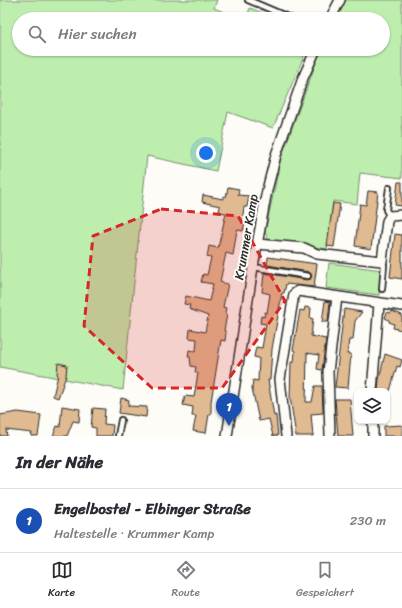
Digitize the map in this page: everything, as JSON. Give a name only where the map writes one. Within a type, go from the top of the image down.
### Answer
[{"type":"street","points":[[334,12],[340,0]]},
{"type":"street","name":"Krummer Kamp","points":[[227,436],[257,244],[276,155],[313,56]]},
{"type":"street","points":[[257,244],[304,248],[317,254],[382,261],[387,221],[390,216],[402,215]]},
{"type":"street","points":[[286,436],[280,379],[294,294],[298,291],[379,304],[402,306]]},
{"type":"street","points":[[330,436],[328,372],[337,297]]},
{"type":"street","points":[[372,388],[379,304]]},
{"type":"street","points":[[373,424],[373,436]]},
{"type":"lane","points":[[248,0],[276,12]]},
{"type":"lane","points":[[389,188],[386,210],[390,216]]},
{"type":"lane","points":[[382,261],[384,265],[382,288]]},
{"type":"lane","points":[[253,268],[308,276]]},
{"type":"lane","points":[[118,436],[121,420]]},
{"type":"highlighted area","points":[[161,209],[238,216],[285,301],[222,388],[152,388],[84,326],[93,236]]},
{"type":"green space","points":[[0,0],[217,0],[214,8],[224,12],[12,12],[12,56],[304,56],[273,128],[228,112],[216,171],[147,156],[123,390],[0,367]]},
{"type":"green space","points":[[345,0],[402,0],[402,178],[360,173],[357,204],[333,201],[327,249],[268,239],[265,232],[281,158],[318,56],[390,56],[390,12],[338,12]]},
{"type":"green space","points":[[250,8],[260,12],[249,12]]},
{"type":"green space","points":[[329,263],[382,270],[379,295],[326,288]]},
{"type":"building","points":[[398,182],[402,182],[402,206],[395,205]]},
{"type":"building","points":[[228,187],[239,189],[238,195],[249,196],[247,207],[244,207],[242,221],[245,222],[243,231],[237,230],[233,255],[226,253],[220,282],[228,284],[223,307],[226,308],[225,313],[227,314],[224,331],[226,332],[225,341],[221,340],[211,402],[211,414],[209,414],[206,433],[193,431],[196,416],[192,416],[193,407],[183,405],[185,396],[194,397],[198,373],[195,372],[196,367],[191,366],[190,357],[188,357],[189,350],[196,351],[197,339],[189,338],[190,329],[205,332],[208,316],[189,309],[190,305],[184,304],[186,296],[209,301],[213,284],[201,282],[203,274],[207,275],[211,258],[207,257],[209,246],[218,248],[226,213],[219,212],[220,206],[202,202],[203,195],[223,199],[223,196],[226,197]]},
{"type":"building","points":[[368,191],[378,192],[371,249],[355,246],[360,204],[366,205]]},
{"type":"building","points":[[333,203],[340,204],[334,247],[327,246]]},
{"type":"building","points":[[395,234],[402,235],[402,279],[390,277]]},
{"type":"building","points":[[268,257],[317,264],[314,287],[286,284],[284,293],[282,293],[272,349],[270,380],[268,380],[274,416],[276,415],[278,436],[273,436],[269,419],[259,421],[252,388],[253,380],[258,381],[259,358],[254,357],[256,347],[262,348],[266,324],[260,323],[261,316],[264,317],[265,312],[267,313],[270,294],[262,292],[264,273],[307,280],[312,276],[309,272],[267,265]]},
{"type":"building","points":[[325,301],[330,302],[328,322],[322,322]]},
{"type":"building","points":[[305,307],[311,308],[310,318],[313,319],[311,336],[326,339],[322,370],[317,369],[319,355],[307,353],[306,402],[312,402],[315,386],[322,386],[323,413],[311,414],[313,436],[296,436],[290,397],[291,362],[294,362],[295,351],[293,350],[300,310],[304,311]]},
{"type":"building","points":[[344,309],[362,312],[355,321],[353,340],[349,340],[347,354],[351,354],[348,388],[335,387]]},
{"type":"building","points":[[392,311],[402,315],[402,330],[393,328],[394,324],[385,318],[387,312],[391,313]]},
{"type":"building","points":[[385,354],[402,360],[400,367],[397,366],[390,391],[390,388],[378,388]]},
{"type":"building","points":[[58,363],[67,365],[66,376],[58,398],[53,396],[58,375]]},
{"type":"building","points":[[121,398],[129,400],[128,406],[147,407],[146,417],[119,413]]},
{"type":"building","points":[[335,399],[350,399],[353,436],[338,436]]},
{"type":"building","points":[[62,406],[80,409],[79,422],[73,421],[67,436],[53,436],[57,426],[60,427]]},
{"type":"building","points":[[93,408],[105,409],[104,424],[113,425],[112,436],[96,436],[96,428],[91,427]]},
{"type":"building","points":[[18,412],[41,415],[38,436],[31,436],[32,433],[6,430],[7,436],[0,436],[0,415]]},
{"type":"building","points":[[402,425],[402,436],[384,436],[384,426]]},
{"type":"place","name":"Engelbostel - Elbinger Straße","points":[[229,426]]}]
